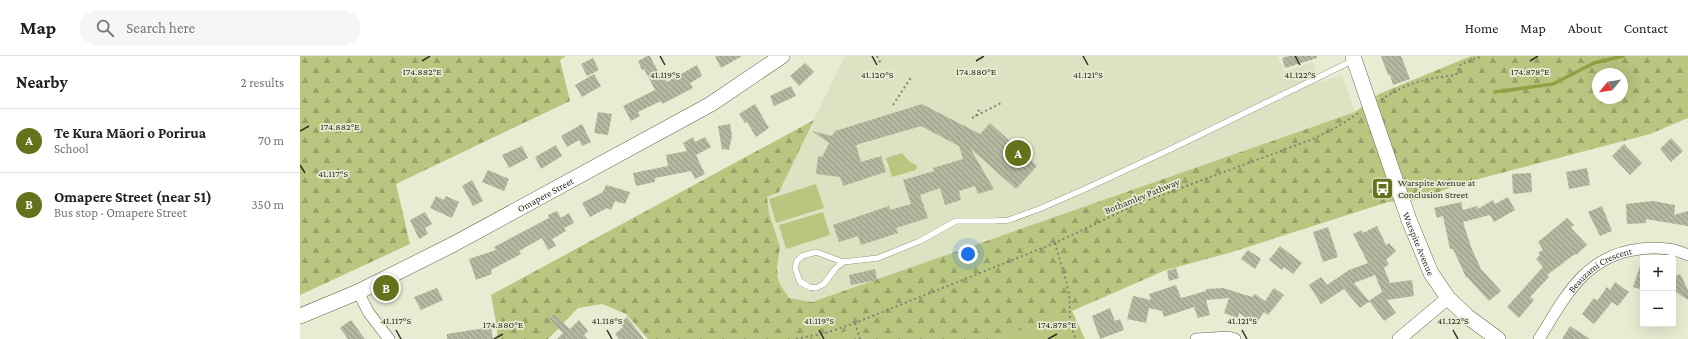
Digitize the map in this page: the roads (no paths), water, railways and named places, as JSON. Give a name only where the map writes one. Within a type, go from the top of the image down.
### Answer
[{"type":"main road","name":"Omapere Street","points":[[300,316],[358,292],[452,245],[710,104],[782,56]]},
{"type":"main road","name":"Warspite Avenue","points":[[1354,58],[1419,249],[1431,274],[1448,298],[1468,317],[1498,339]]},
{"type":"street","name":"Beauzami Crescent","points":[[1539,339],[1573,286],[1588,270],[1602,261],[1629,250],[1648,248],[1668,249],[1688,255]]},
{"type":"street","points":[[358,292],[370,313],[389,339]]},
{"type":"street","points":[[1399,339],[1448,298]]},
{"type":"street","points":[[1196,339],[1228,337],[1234,339]]},
{"type":"lane","points":[[843,262],[824,284],[816,288],[809,287],[800,282],[795,268],[797,261],[802,256],[816,252],[843,262],[878,258],[920,241],[956,221],[1009,220],[1038,209],[1167,151],[1354,58]]},
{"type":"waterway","points":[[1495,92],[1553,84],[1594,63],[1623,56]]},
{"type":"place","name":"Te Kura Māori o Porirua","points":[[1018,153]]},
{"type":"place","name":"Warspite Avenue at Conclusion Street","points":[[1383,188]]},
{"type":"place","name":"Omapere Street (near 51)","points":[[386,288]]}]
